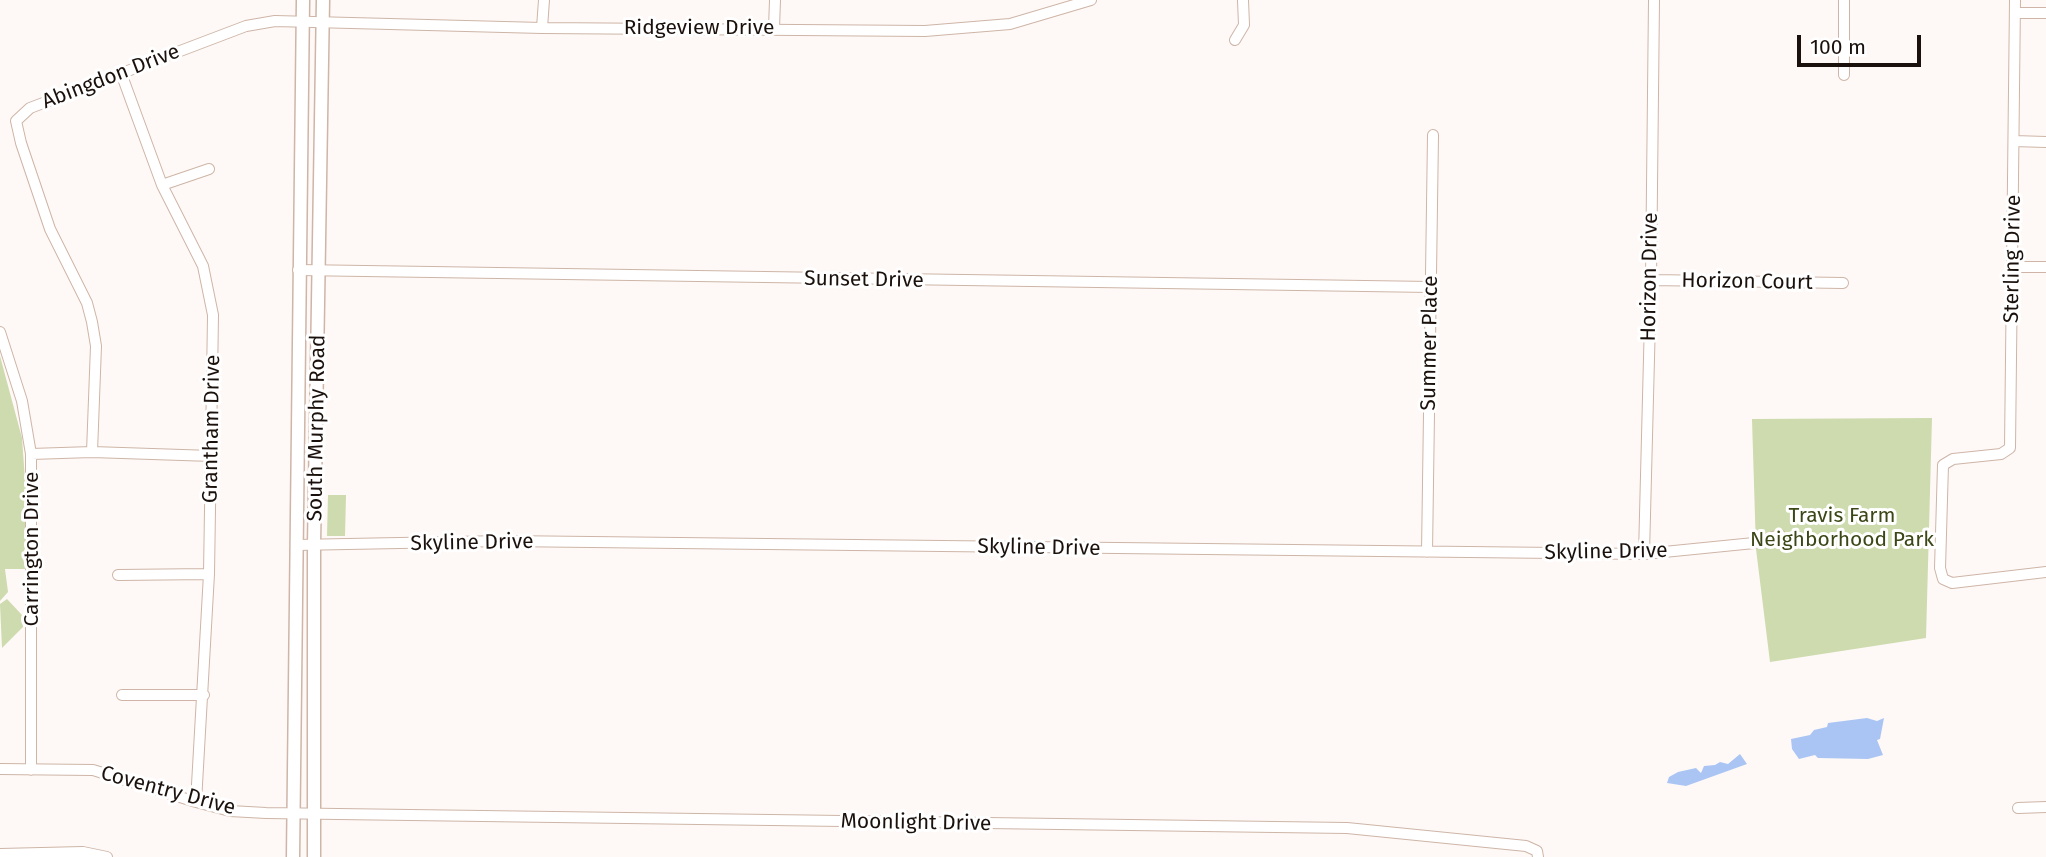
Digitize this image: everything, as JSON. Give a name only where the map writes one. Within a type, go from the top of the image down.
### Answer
[{"type":"main road","name":"South Murphy Road","points":[[293,857],[303,0]]},
{"type":"main road","name":"South Murphy Road","points":[[314,857],[314,545],[323,0]]},
{"type":"street","points":[[542,28],[544,0]]},
{"type":"street","points":[[775,0],[775,28]]},
{"type":"street","name":"Ridgeview Drive","points":[[303,22],[542,28],[926,31],[980,28],[1051,13],[1091,0]]},
{"type":"street","points":[[1235,40],[1244,25],[1243,0]]},
{"type":"street","name":"Horizon Drive","points":[[1644,554],[1654,0]]},
{"type":"street","points":[[1844,0],[1844,75]]},
{"type":"street","name":"Sterling Drive","points":[[2015,0],[2010,448],[2001,454],[1953,459],[1943,466],[1940,568],[1943,579],[1952,583],[2046,572]]},
{"type":"street","points":[[2015,13],[2046,13]]},
{"type":"street","name":"Abingdon Drive","points":[[92,452],[96,346],[88,303],[50,229],[16,121],[30,108],[246,26],[275,21],[303,22]]},
{"type":"street","name":"Grantham Drive","points":[[121,73],[162,186],[195,246],[209,290],[214,345],[212,456],[204,695],[197,802]]},
{"type":"street","name":"Summer Place","points":[[1427,552],[1433,135]]},
{"type":"street","points":[[2014,141],[2046,142]]},
{"type":"street","points":[[162,186],[209,169]]},
{"type":"street","points":[[2013,267],[2046,267]]},
{"type":"street","name":"Sunset Drive","points":[[298,270],[1431,287]]},
{"type":"street","name":"Horizon Court","points":[[1651,280],[1843,283]]},
{"type":"street","name":"Carrington Drive","points":[[0,332],[22,401],[31,454],[31,770]]},
{"type":"street","points":[[31,454],[92,452],[212,456]]},
{"type":"street","name":"Skyline Drive","points":[[296,545],[503,541],[1644,554],[1754,542],[1780,535]]},
{"type":"street","points":[[118,575],[209,574]]},
{"type":"street","points":[[122,695],[204,695]]},
{"type":"street","name":"Coventry Drive","points":[[0,769],[93,770],[230,811],[294,813]]},
{"type":"street","points":[[2018,808],[2046,807]]},
{"type":"street","name":"Moonlight Drive","points":[[294,813],[1318,827],[1526,846],[1537,854]]},
{"type":"street","points":[[0,854],[83,852],[107,857]]},
{"type":"green space","points":[[0,356],[22,438],[25,569],[5,569],[8,592],[0,601]]},
{"type":"green space","name":"Travis Farm Neighborhood Park","points":[[1932,418],[1926,638],[1770,662],[1756,549],[1752,419]]},
{"type":"green space","points":[[328,495],[346,495],[345,536],[327,536]]},
{"type":"green space","points":[[7,599],[22,615],[23,627],[2,648],[0,604]]},
{"type":"water","points":[[1867,718],[1877,721],[1884,718],[1880,739],[1877,740],[1883,755],[1868,759],[1818,758],[1815,755],[1799,759],[1792,749],[1791,739],[1810,735],[1814,730],[1827,727],[1828,723]]},
{"type":"water","points":[[1740,754],[1747,764],[1686,786],[1667,783],[1669,777],[1678,772],[1696,768],[1701,773],[1704,766],[1720,762],[1728,764]]}]
